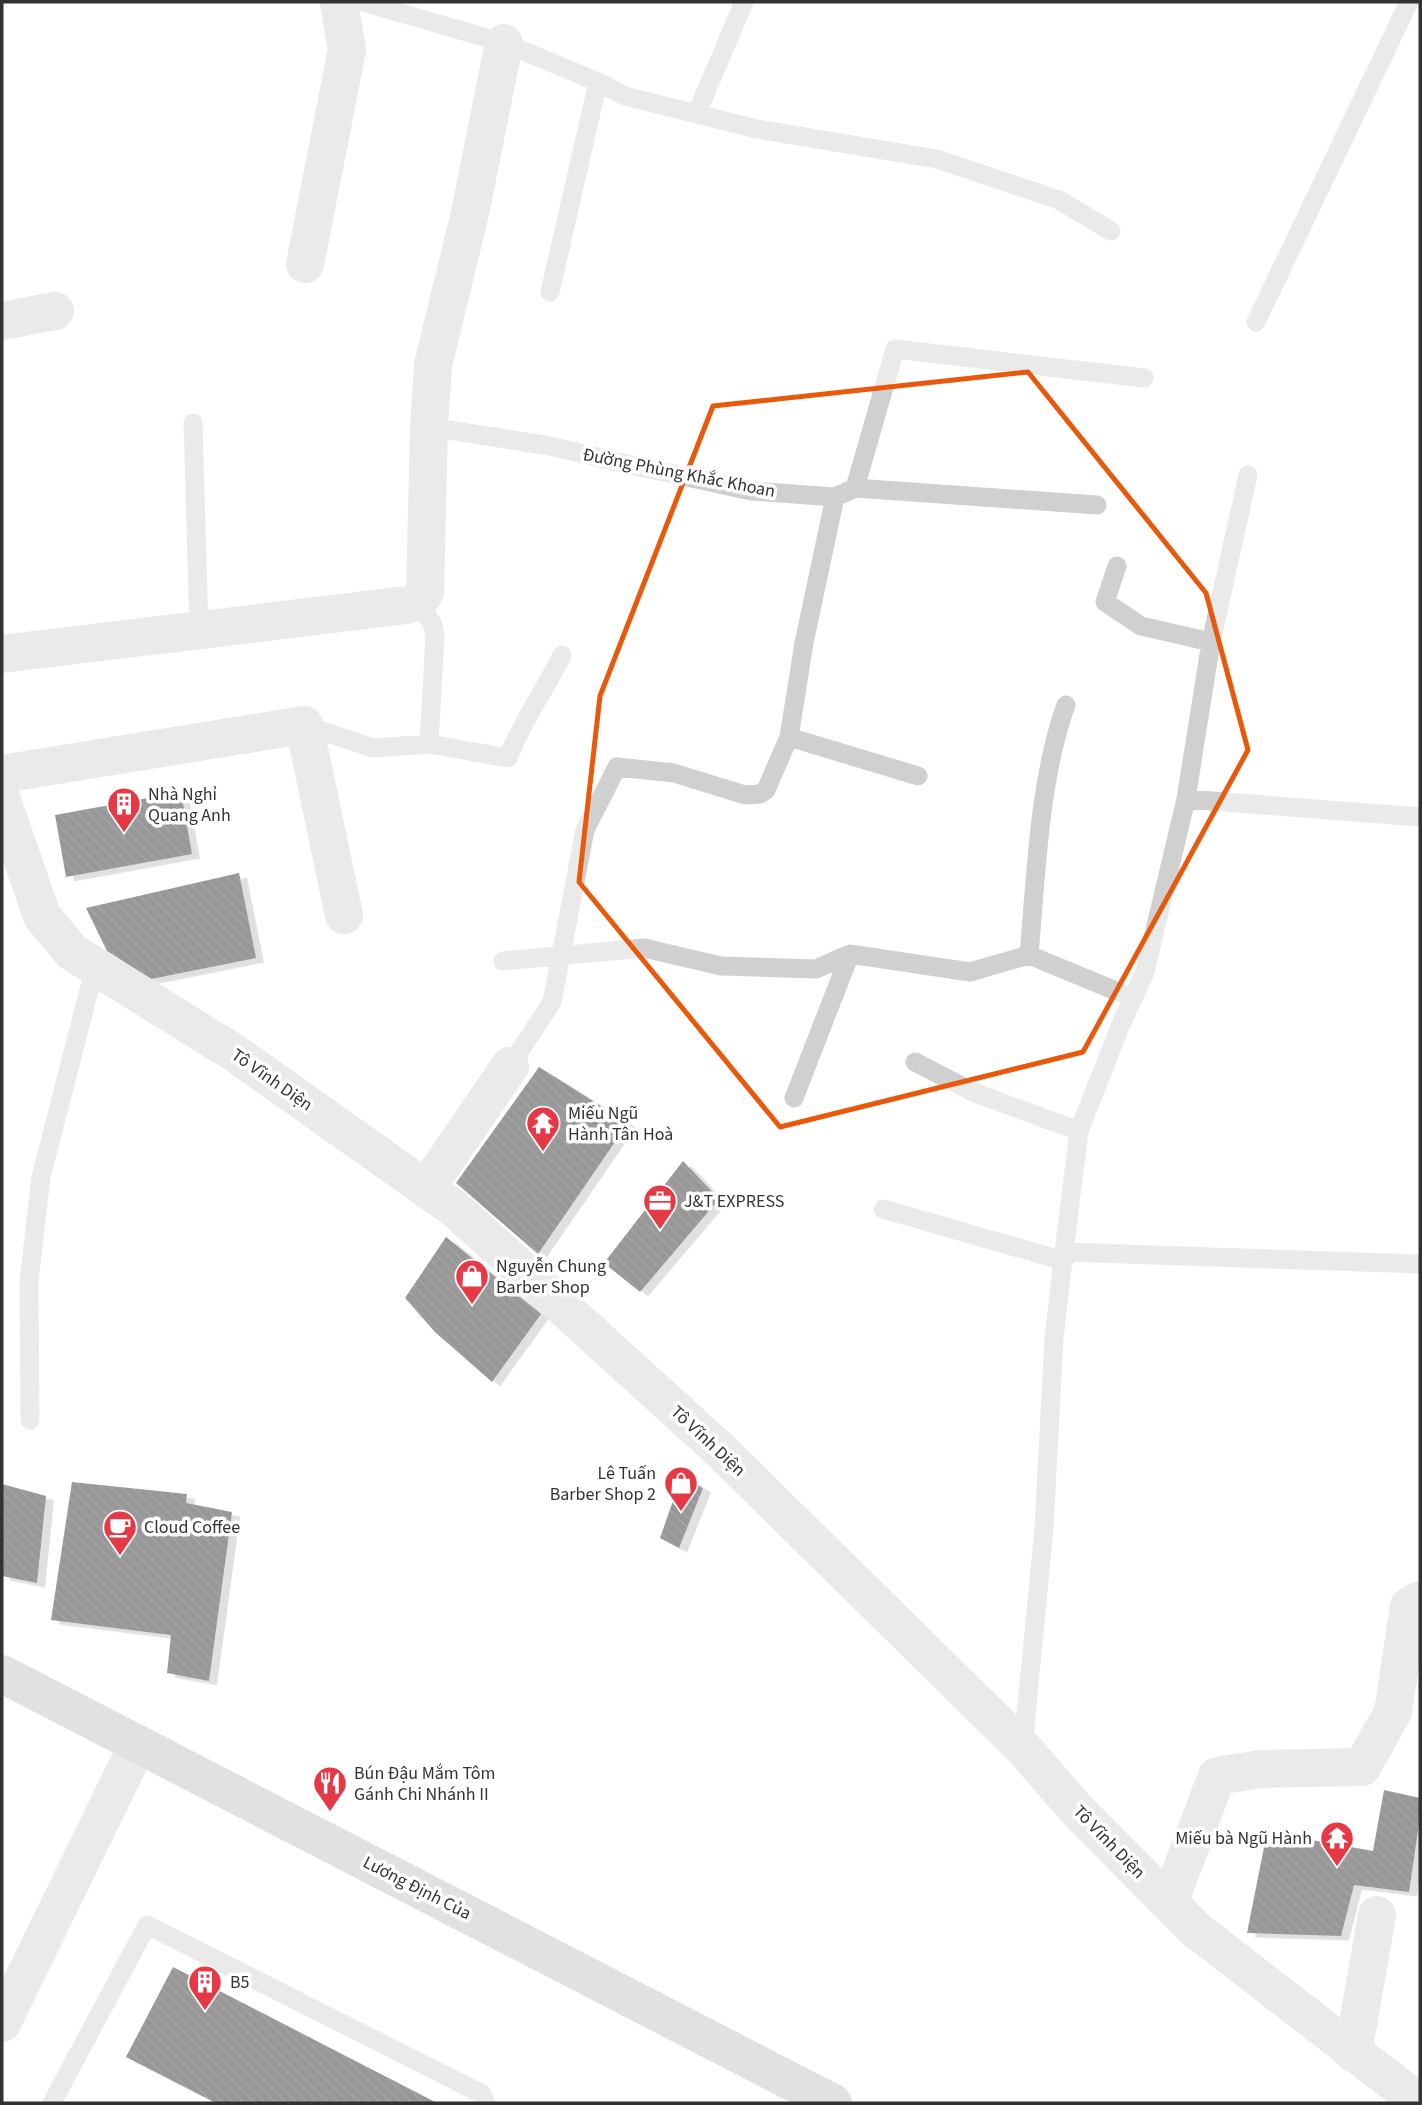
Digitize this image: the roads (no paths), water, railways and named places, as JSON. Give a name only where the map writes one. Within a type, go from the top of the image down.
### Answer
[{"type":"street","points":[[305,264],[347,50],[339,2]]},
{"type":"street","points":[[2,654],[418,602],[425,592],[433,365],[470,213],[504,43]]},
{"type":"street","points":[[2,321],[55,311]]},
{"type":"street","points":[[2,774],[304,725],[344,915]]},
{"type":"street","name":"Tô Vĩnh Diện","points":[[2,800],[9,846],[42,916],[72,952],[233,1052],[455,1209],[720,1450],[1023,1748],[1077,1810],[1195,1929],[1420,2103]]},
{"type":"street","points":[[426,1189],[510,1066]]},
{"type":"street","points":[[1169,1903],[1217,1776],[1261,1769],[1362,1767],[1393,1712],[1409,1606],[1420,1600]]},
{"type":"street","name":"Lương Định Của","points":[[2,1674],[833,2103]]},
{"type":"street","points":[[2,2023],[138,1744]]},
{"type":"street","points":[[1353,2053],[1377,1915]]},
{"type":"lane","points":[[363,2],[504,43],[625,96],[757,129],[937,159],[1059,200],[1111,231]]},
{"type":"lane","points":[[697,113],[744,2]]},
{"type":"lane","points":[[1256,322],[1409,2]]},
{"type":"lane","points":[[550,292],[598,82]]},
{"type":"lane","points":[[855,488],[895,349],[1144,378]]},
{"type":"lane","points":[[194,423],[199,630]]},
{"type":"lane","name":"Đường Phùng Khắc Khoan","points":[[429,427],[550,446],[751,491],[835,497],[855,488],[1097,505]]},
{"type":"lane","points":[[1023,1748],[1044,1528],[1054,1338],[1079,1131],[1145,972],[1186,799],[1211,642],[1248,475]]},
{"type":"lane","points":[[510,1066],[552,1002],[586,830],[617,767],[674,774],[745,795],[760,794],[773,776],[789,737],[804,643],[835,497]]},
{"type":"lane","points":[[1117,566],[1105,602],[1141,626],[1211,642]]},
{"type":"lane","points":[[418,602],[433,625],[435,636],[429,744]]},
{"type":"lane","points":[[304,725],[373,747],[429,744],[508,758],[519,729],[562,655]]},
{"type":"lane","points":[[1029,955],[1042,824],[1056,732],[1066,705]]},
{"type":"lane","points":[[789,737],[918,776]]},
{"type":"lane","points":[[1186,799],[1420,817]]},
{"type":"lane","points":[[503,961],[644,948],[721,966],[816,969],[850,954],[970,972],[1029,955],[1133,998]]},
{"type":"lane","points":[[794,1098],[850,954]]},
{"type":"lane","points":[[30,1420],[29,1281],[41,1177],[95,967]]},
{"type":"lane","points":[[915,1062],[973,1092],[1079,1131]]},
{"type":"lane","points":[[883,1209],[1064,1257],[1420,1264]]},
{"type":"lane","points":[[56,2102],[147,1925],[482,2094],[486,2103]]},
{"type":"place","name":"Nhà Nghỉ Quang Anh","points":[[124,834]]},
{"type":"place","name":"Miếu Ngũ Hành Tân Hoà","points":[[543,1153]]},
{"type":"place","name":"J&T EXPRESS","points":[[660,1231]]},
{"type":"place","name":"Nguyễn Chung Barber Shop","points":[[472,1306]]},
{"type":"place","name":"Lê Tuấn Barber Shop 2","points":[[681,1513]]},
{"type":"place","name":"Cloud Coffee","points":[[120,1557]]},
{"type":"place","name":"Bún Đậu Mắm Tôm Gánh Chi Nhánh II","points":[[330,1813]]},
{"type":"place","name":"Miếu bà Ngũ Hành","points":[[1337,1868]]},
{"type":"place","name":"B5","points":[[205,2012]]}]
